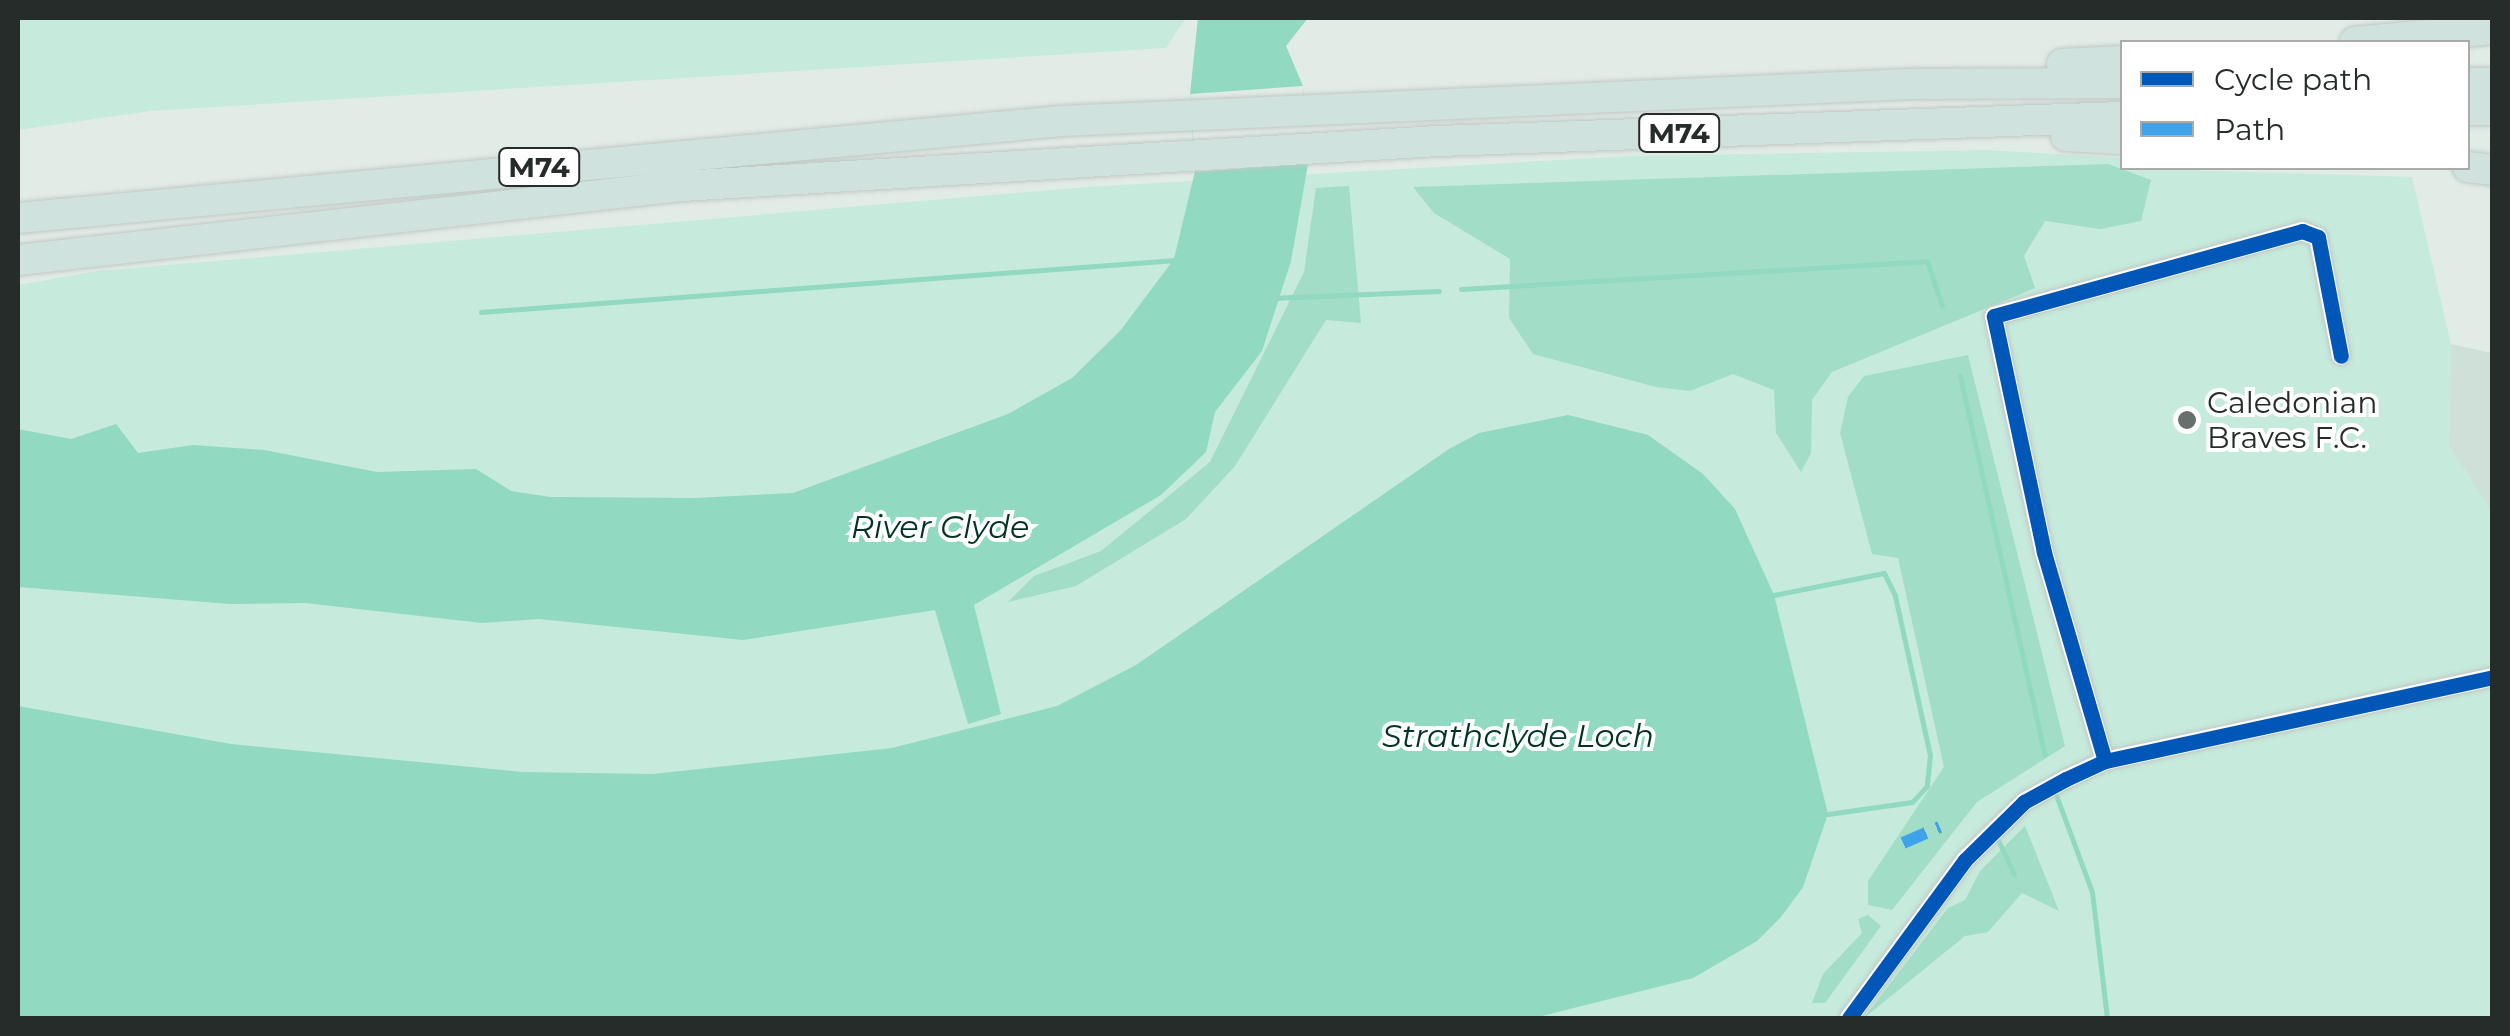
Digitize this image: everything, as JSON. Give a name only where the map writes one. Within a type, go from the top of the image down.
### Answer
[{"type":"highway","points":[[2376,40],[2492,29]]},
{"type":"highway","points":[[1910,84],[2012,66],[2120,61]]},
{"type":"highway","name":"M74","points":[[18,218],[1062,121],[1910,84],[2120,83]]},
{"type":"highway","name":"M74","points":[[18,260],[680,186],[1439,141],[2120,117]]},
{"type":"highway","points":[[1919,126],[2120,140]]},
{"type":"street","points":[[2105,761],[2044,552],[1994,316],[2302,231],[2318,238],[2341,356]]},
{"type":"street","points":[[1849,1018],[1966,860],[2024,802],[2105,761],[2488,678],[2492,699]]},
{"type":"shaded area","points":[[18,18],[1186,18],[1166,48],[150,111],[18,130]]},
{"type":"shaded area","points":[[1988,150],[2120,158],[2120,170],[2412,177],[2451,344],[2449,446],[2492,512],[2492,1018],[18,1018],[18,285],[98,271],[1087,187],[1630,156]]},
{"type":"shaded area","points":[[2108,164],[2151,180],[2141,221],[2100,229],[2045,221],[2024,256],[2035,288],[1832,372],[1812,400],[1811,453],[1801,472],[1776,433],[1774,390],[1733,374],[1690,391],[1656,387],[1533,354],[1509,318],[1510,259],[1434,213],[1413,187]]},
{"type":"shaded area","points":[[1349,186],[1361,323],[1326,320],[1235,466],[1186,519],[1076,586],[1008,602],[1034,576],[1101,551],[1210,462],[1304,272],[1316,188]]},
{"type":"shaded area","points":[[2451,344],[2492,353],[2492,512],[2449,446]]},
{"type":"shaded area","points":[[1968,355],[2065,746],[1977,802],[1892,910],[1868,905],[1868,881],[1944,767],[1898,558],[1872,554],[1840,433],[1848,397],[1864,376]]},
{"type":"shaded area","points":[[2025,826],[2059,911],[2022,893],[1988,932],[1965,936],[1864,1018],[1948,908],[1965,900],[1980,871]]},
{"type":"shaded area","points":[[1868,915],[1881,926],[1825,1003],[1812,1003],[1823,974],[1862,933],[1858,919]]},
{"type":"water","name":"River Clyde","points":[[1198,18],[1308,18],[1286,46],[1303,86],[1308,164],[1291,261],[1262,351],[1215,412],[1206,452],[1161,495],[974,605],[1001,714],[968,724],[935,610],[743,640],[539,619],[482,623],[305,603],[230,604],[18,587],[18,429],[71,439],[116,424],[138,453],[193,445],[264,450],[377,472],[476,469],[511,491],[550,497],[695,498],[793,493],[1008,414],[1072,378],[1120,331],[1174,259],[1195,171],[1190,94]]},
{"type":"water","name":"Strathclyde Loch","points":[[1568,415],[1648,435],[1703,474],[1735,509],[1774,595],[1828,814],[1803,887],[1781,917],[1757,941],[1693,978],[1534,1018],[18,1018],[18,706],[231,744],[523,772],[653,774],[892,748],[1057,706],[1136,665],[1449,449],[1479,433]]},
{"type":"pier","points":[[1303,86],[1308,164],[1196,172],[1190,94]]},
{"type":"waterway","points":[[481,312],[1176,260]]},
{"type":"waterway","points":[[1461,289],[1927,261],[1942,306]]},
{"type":"waterway","points":[[1272,298],[1439,291]]},
{"type":"waterway","points":[[1960,376],[2045,755]]},
{"type":"waterway","points":[[1774,595],[1884,573],[1895,596],[1930,755],[1927,786],[1912,802],[1828,814]]},
{"type":"waterway","points":[[2056,795],[2092,892],[2107,1018]]},
{"type":"waterway","points":[[1998,840],[2014,874]]},
{"type":"marked path","points":[[1903,843],[1940,827]]},
{"type":"cycle path","points":[[2105,761],[2044,552],[1994,316],[2302,231],[2318,237],[2341,356]]},
{"type":"cycle path","points":[[1849,1018],[1965,860],[2024,802],[2066,779],[2105,761],[2492,677]]},
{"type":"place","name":"Caledonian Braves F.C.","points":[[2187,420]]}]
